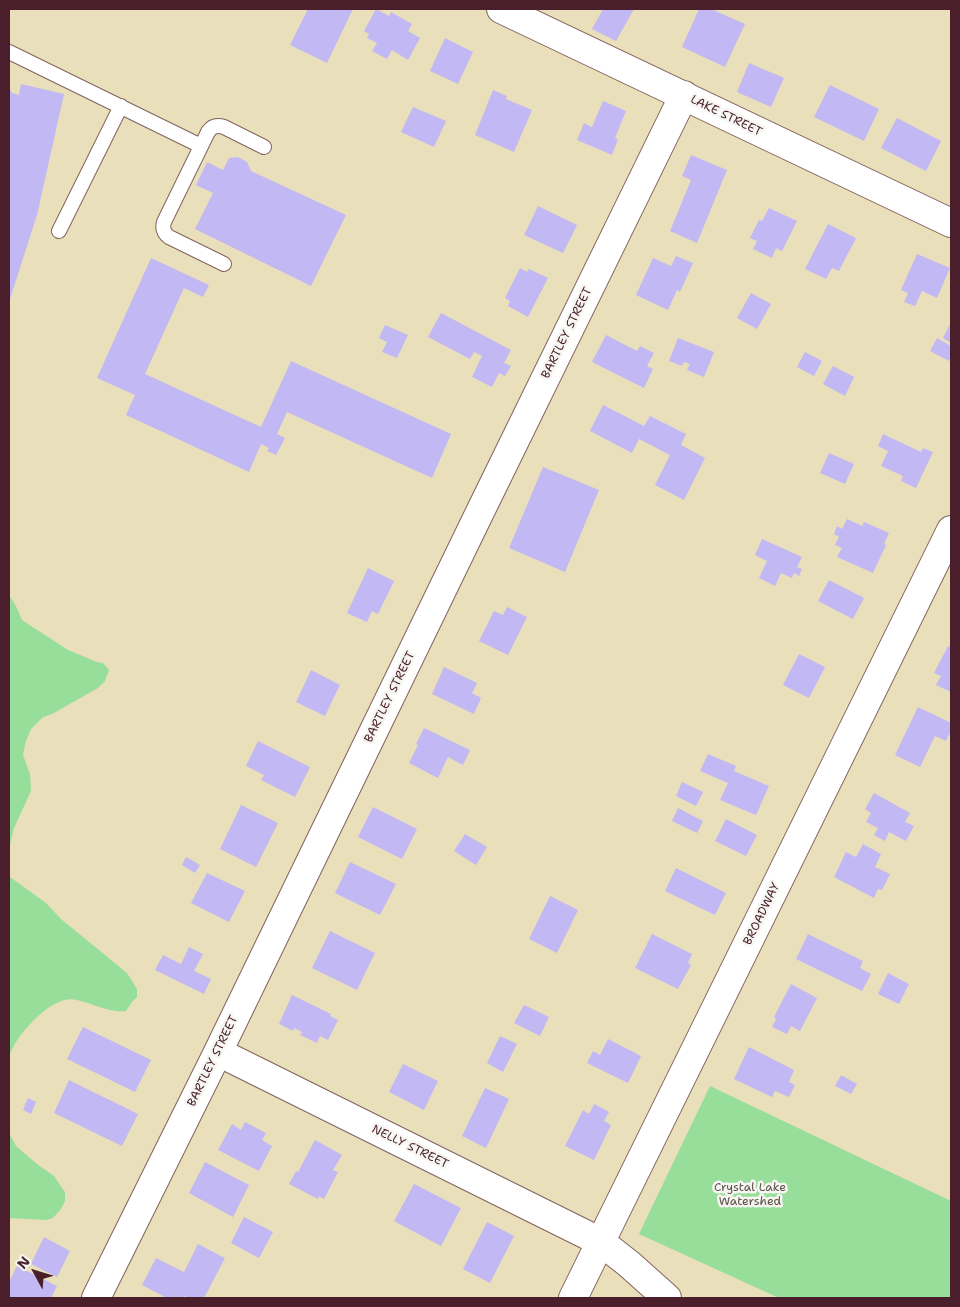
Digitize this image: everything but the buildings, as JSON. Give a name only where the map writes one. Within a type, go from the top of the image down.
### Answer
[{"type":"street","name":"LAKE STREET","points":[[501,9],[951,224]]},
{"type":"street","name":"BARTLEY STREET","points":[[96,1298],[218,1052],[478,514],[684,95]]},
{"type":"street","name":"BROADWAY","points":[[573,1298],[951,530]]},
{"type":"street","name":"NELLY STREET","points":[[218,1052],[601,1242],[636,1269],[667,1298]]},
{"type":"lane","points":[[9,52],[201,146]]},
{"type":"lane","points":[[59,231],[120,106]]},
{"type":"lane","points":[[224,264],[169,237],[163,231],[164,222],[209,130],[213,127],[219,126],[264,147]]},
{"type":"green space","points":[[9,595],[22,620],[68,650],[103,663],[109,670],[105,681],[98,688],[52,714],[43,717],[31,729],[23,755],[30,774],[31,791],[14,828],[9,849]]},
{"type":"green space","points":[[9,874],[10,877],[46,903],[61,919],[127,973],[137,989],[137,997],[126,1011],[108,1009],[77,1000],[60,1001],[44,1011],[29,1025],[9,1056]]},
{"type":"green space","name":"Crystal Lake Watershed","points":[[710,1086],[951,1201],[951,1298],[779,1298],[639,1234]]},
{"type":"green space","points":[[9,1133],[16,1146],[54,1176],[65,1192],[65,1201],[53,1218],[46,1220],[9,1218]]}]
